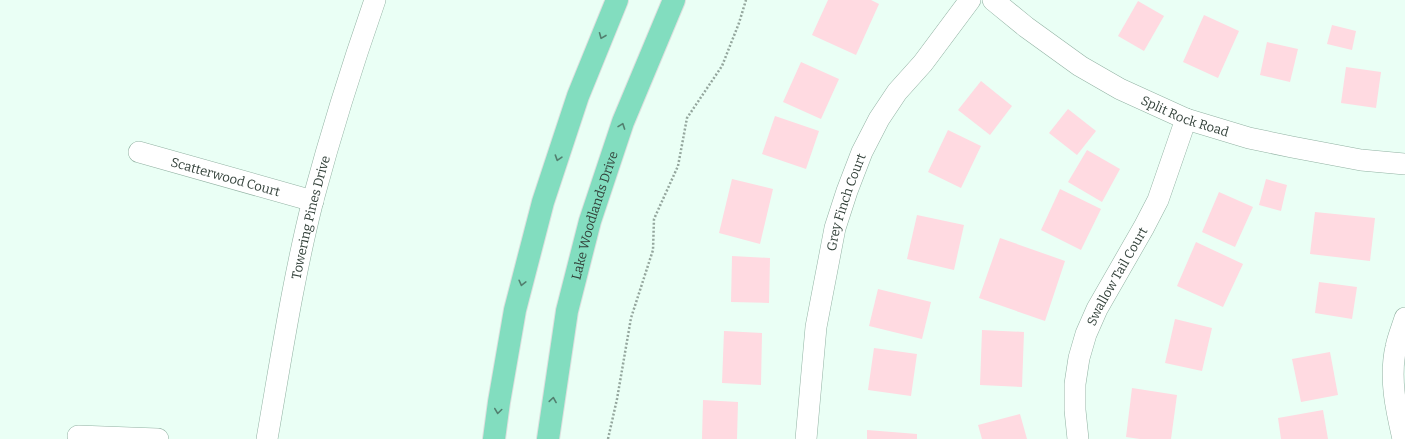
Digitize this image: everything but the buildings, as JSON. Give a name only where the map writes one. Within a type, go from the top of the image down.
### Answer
[{"type":"main road","points":[[494,439],[515,310],[543,202],[578,96],[617,0]]},
{"type":"main road","name":"Lake Woodlands Drive","points":[[548,439],[567,311],[590,221],[623,122],[674,0]]},
{"type":"street","name":"Towering Pines Drive","points":[[266,439],[297,275],[313,201],[336,120],[375,0]]},
{"type":"street","name":"Grey Finch Court","points":[[806,439],[816,327],[835,228],[847,191],[862,152],[879,119],[897,92],[923,62],[970,0]]},
{"type":"street","name":"Split Rock Road","points":[[993,0],[1026,27],[1080,66],[1120,89],[1186,119],[1249,138],[1292,147],[1361,160],[1405,164]]},
{"type":"street","name":"Swallow Tail Court","points":[[1078,439],[1075,410],[1076,384],[1079,358],[1086,334],[1097,309],[1158,200],[1186,119]]},
{"type":"street","name":"Scatterwood Court","points":[[139,152],[313,201]]},
{"type":"street","points":[[1403,439],[1395,406],[1392,376],[1396,348],[1405,318]]},
{"type":"street","points":[[78,436],[158,439]]},
{"type":"path","points":[[608,439],[617,399],[631,318],[653,250],[654,219],[678,166],[687,118],[722,66],[739,23],[746,0]]}]
